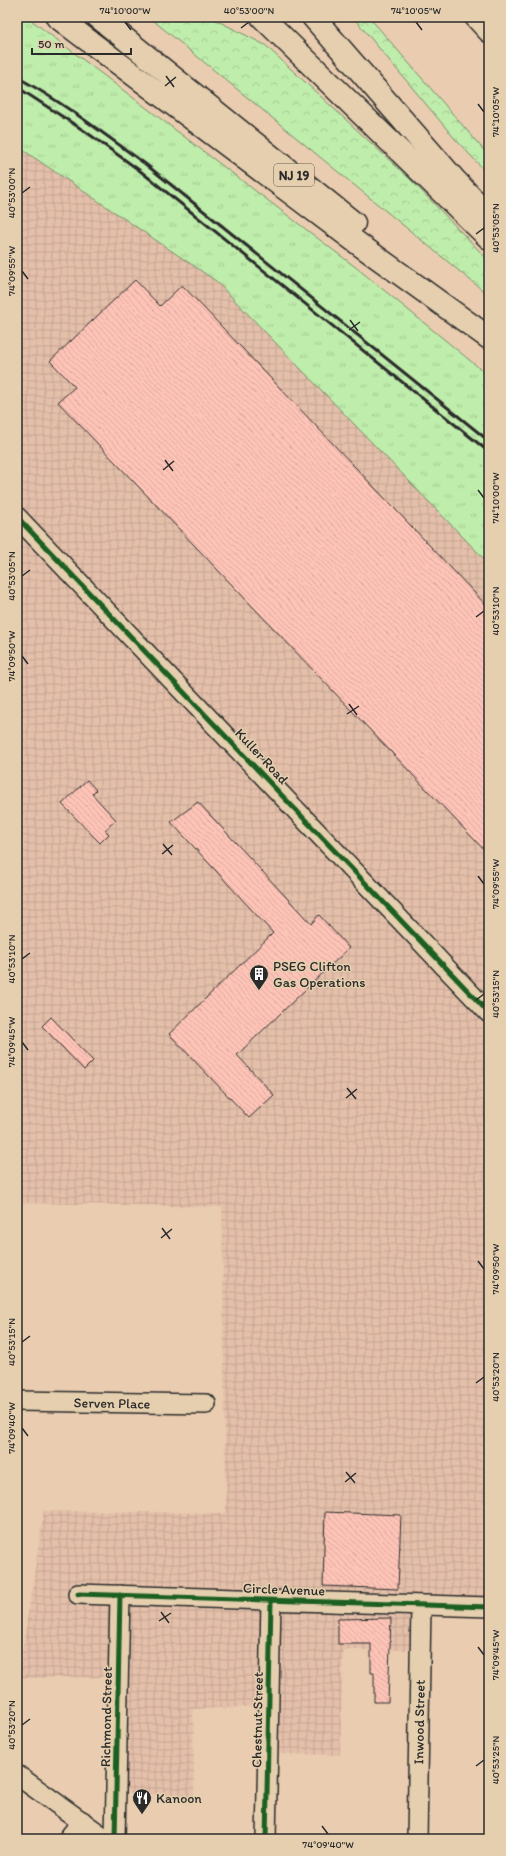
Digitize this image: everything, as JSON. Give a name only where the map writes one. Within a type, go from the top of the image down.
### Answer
[{"type":"main road","points":[[57,17],[360,245],[489,338]]},
{"type":"main road","name":"NJ 19","points":[[98,17],[368,234],[489,334]]},
{"type":"main road","points":[[262,17],[489,238]]},
{"type":"main road","points":[[313,17],[454,179],[489,216]]},
{"type":"main road","points":[[476,17],[489,31]]},
{"type":"street","name":"Kuller Road","points":[[17,516],[489,1013]]},
{"type":"street","name":"Serven Place","points":[[17,1401],[206,1404]]},
{"type":"street","name":"Circle Avenue","points":[[78,1594],[489,1607]]},
{"type":"street","name":"Richmond Street","points":[[116,1839],[120,1596]]},
{"type":"street","name":"Chestnut Street","points":[[266,1839],[271,1601]]},
{"type":"street","name":"Inwood Street","points":[[417,1839],[421,1606]]},
{"type":"street","points":[[17,1775],[106,1839]]},
{"type":"street","points":[[68,1839],[82,1821]]},
{"type":"shaded area","points":[[17,146],[216,281],[489,564],[489,1607],[422,1606],[419,1650],[343,1650],[340,1755],[267,1754],[268,1706],[193,1709],[194,1797],[117,1792],[119,1677],[18,1678],[44,1511],[226,1513],[222,1207],[17,1203]]},
{"type":"green space","points":[[17,17],[27,17],[358,269],[489,376],[489,564],[216,281],[17,146]]},
{"type":"green space","points":[[149,17],[210,17],[265,45],[411,180],[489,261],[489,290],[486,293]]},
{"type":"green space","points":[[353,17],[369,17],[489,156],[489,175],[456,140]]},
{"type":"building","points":[[135,280],[160,306],[182,285],[489,608],[489,855],[58,402],[75,387],[50,361]]},
{"type":"building","points":[[87,780],[96,790],[92,794],[116,820],[105,830],[109,834],[100,843],[62,804]]},
{"type":"building","name":"PSEG Clifton Gas Operations","points":[[198,802],[311,924],[319,915],[349,948],[237,1055],[274,1095],[249,1118],[169,1034],[273,933],[171,822]]},
{"type":"building","points":[[51,1017],[93,1061],[84,1070],[42,1026]]},
{"type":"building","points":[[325,1512],[401,1515],[398,1589],[323,1586]]},
{"type":"building","points":[[391,1618],[388,1702],[374,1702],[374,1673],[371,1673],[371,1644],[338,1644],[338,1619]]},
{"type":"railway","points":[[17,77],[66,107],[144,163],[489,441]]},
{"type":"railway","points":[[17,87],[86,132],[139,170],[489,452]]},
{"type":"cycle path","points":[[17,517],[489,1013]]},
{"type":"cycle path","points":[[78,1594],[489,1607]]},
{"type":"cycle path","points":[[115,1839],[120,1595]]},
{"type":"cycle path","points":[[266,1839],[271,1601]]},
{"type":"place","name":"PSEG Clifton Gas Operations","points":[[259,991]]},
{"type":"place","name":"Kanoon","points":[[142,1815]]}]
